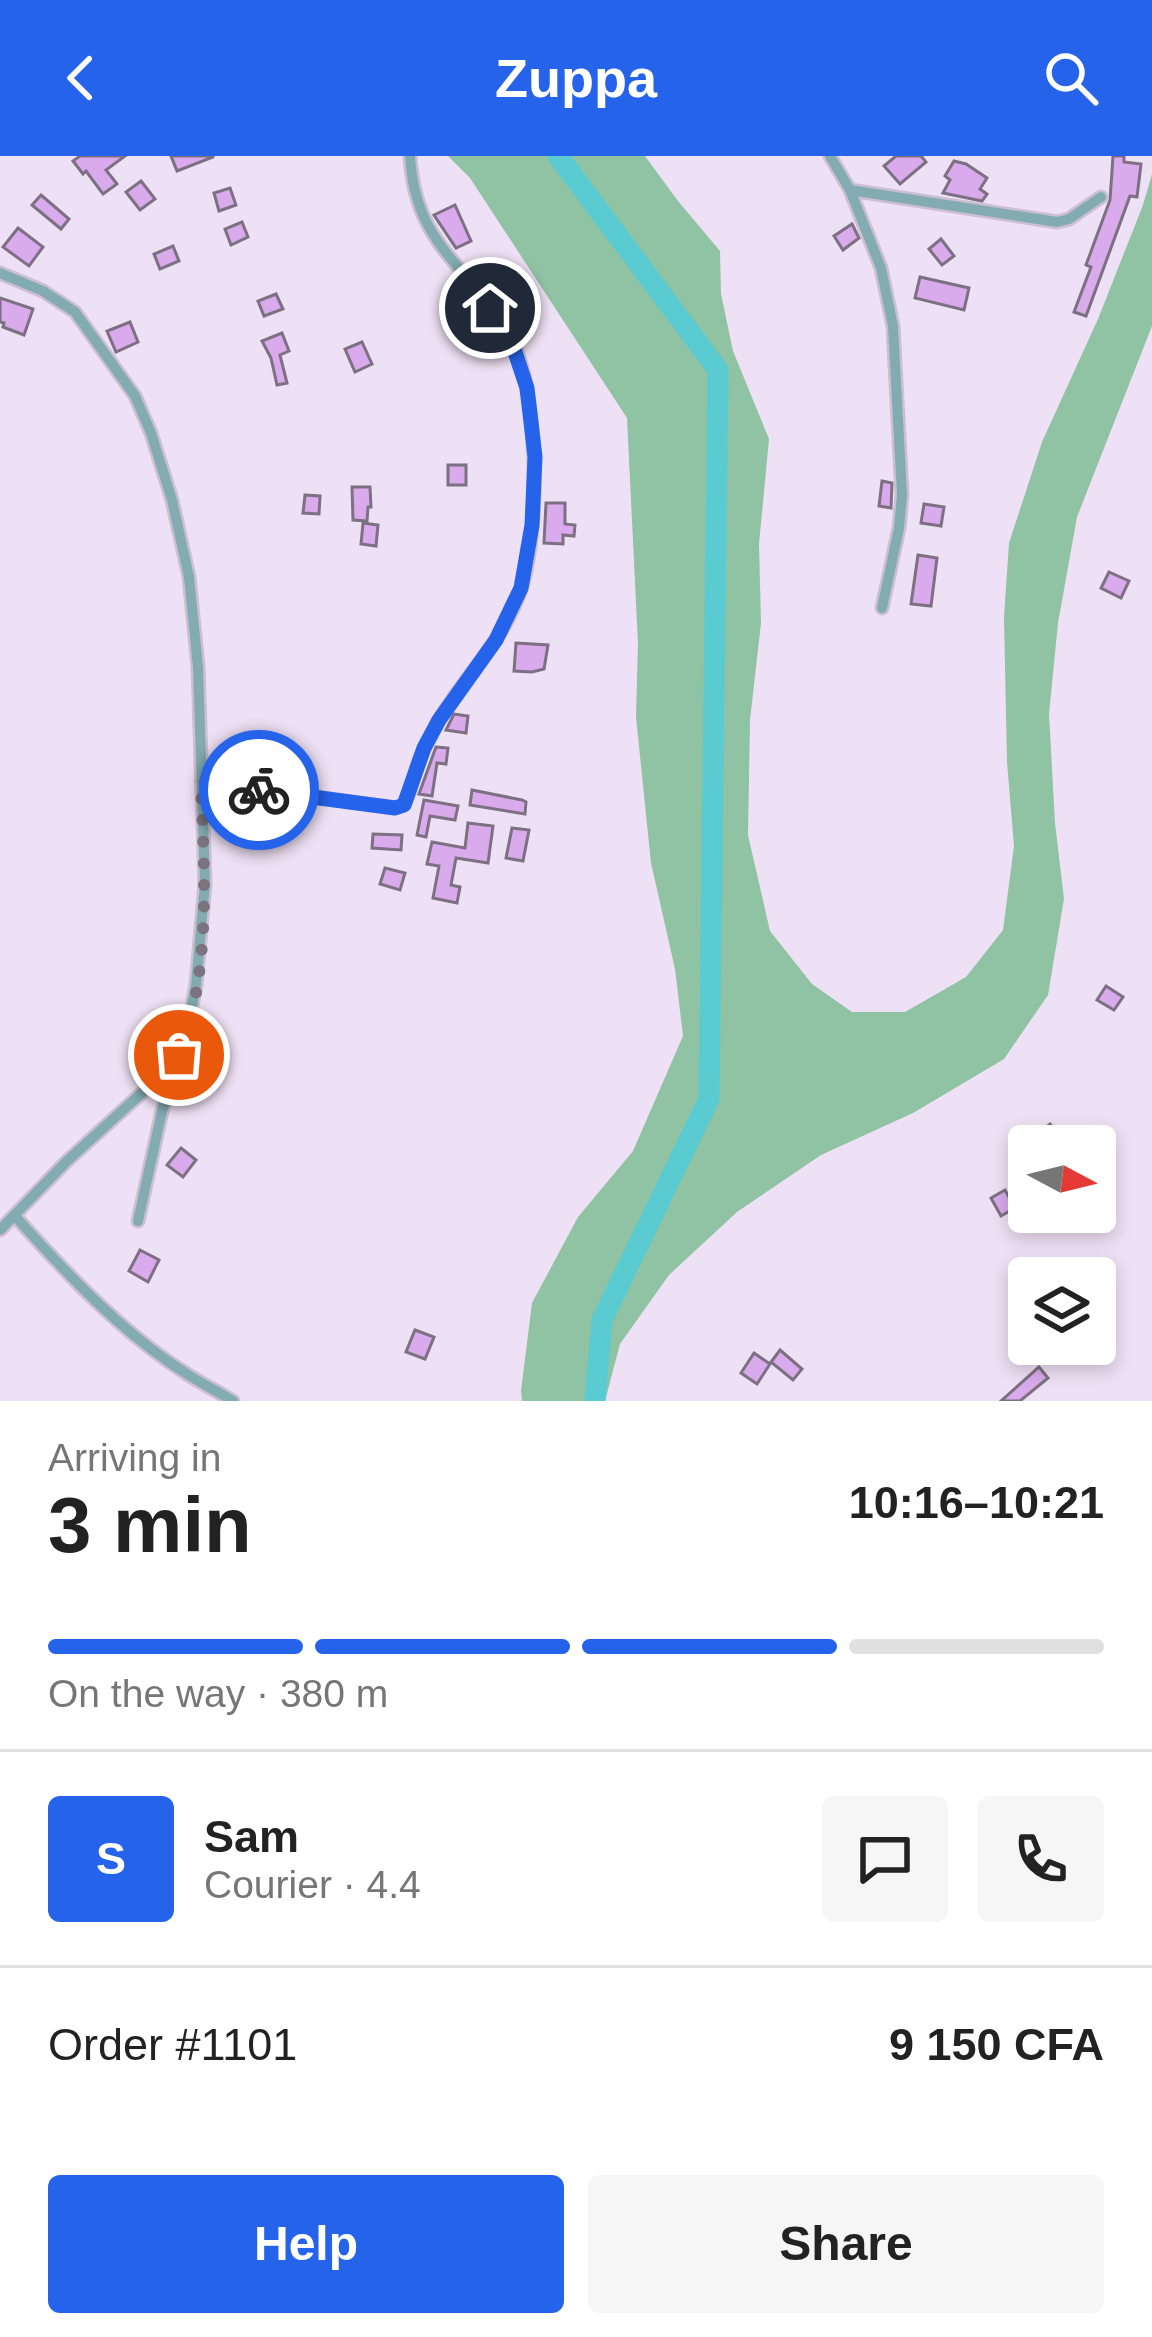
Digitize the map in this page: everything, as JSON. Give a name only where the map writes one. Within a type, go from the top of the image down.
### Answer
[{"type":"street","points":[[201,781],[395,808],[404,805],[439,720],[496,640],[521,588],[532,525],[535,457],[527,388],[508,331],[433,237],[411,178],[410,156]]},
{"type":"street","points":[[830,156],[850,190],[881,268],[893,326],[902,495],[882,608]]},
{"type":"street","points":[[850,190],[1057,222],[1070,219],[1101,196]]},
{"type":"street","points":[[0,273],[43,291],[75,312],[135,396],[172,500],[189,577],[198,667],[205,884],[202,941],[188,1032],[162,1111],[138,1221]]},
{"type":"street","points":[[0,1230],[179,1055]]},
{"type":"street","points":[[15,1216],[135,1335],[182,1372],[233,1401]]},
{"type":"green space","points":[[448,156],[645,156],[720,251],[721,294],[733,351],[769,439],[759,544],[761,623],[750,720],[748,835],[770,931],[812,984],[852,1012],[905,1012],[966,977],[1003,930],[1014,846],[1004,617],[1009,543],[1042,442],[1098,319],[1152,174],[1152,326],[1077,517],[1058,623],[1049,714],[1064,899],[1048,995],[1004,1059],[913,1113],[821,1155],[737,1212],[669,1275],[620,1344],[605,1401],[522,1401],[521,1391],[532,1303],[578,1217],[633,1151],[683,1036],[675,969],[651,863],[636,717],[638,644],[627,418],[470,178]]},
{"type":"building","points":[[80,156],[125,156],[106,170],[117,184],[103,194],[73,161]]},
{"type":"building","points":[[171,156],[213,156],[213,157],[177,171]]},
{"type":"building","points":[[896,156],[921,156],[926,162],[900,184],[884,166]]},
{"type":"building","points":[[1113,156],[1141,164],[1137,197],[1130,196],[1086,316],[1074,312],[1110,200]]},
{"type":"building","points":[[954,161],[987,178],[980,189],[987,194],[982,201],[943,193],[950,180],[945,176]]},
{"type":"building","points":[[141,181],[155,199],[140,210],[126,192]]},
{"type":"building","points":[[230,188],[236,205],[219,211],[214,193]]},
{"type":"building","points":[[41,195],[69,219],[61,229],[32,205]]},
{"type":"building","points":[[455,205],[471,241],[456,248],[434,215]]},
{"type":"building","points":[[242,222],[248,237],[231,245],[225,229]]},
{"type":"building","points":[[852,224],[859,238],[843,250],[834,236]]},
{"type":"building","points":[[18,228],[43,247],[29,266],[3,247]]},
{"type":"building","points":[[941,239],[954,256],[942,265],[929,249]]},
{"type":"building","points":[[173,246],[179,261],[160,269],[154,254]]},
{"type":"building","points":[[498,265],[507,280],[493,288],[485,274]]},
{"type":"building","points":[[920,277],[969,288],[964,310],[915,298]]},
{"type":"building","points":[[276,294],[283,309],[264,316],[258,301]]},
{"type":"building","points":[[0,298],[33,309],[24,335],[3,327]]},
{"type":"building","points":[[130,322],[138,342],[116,352],[107,331]]},
{"type":"building","points":[[282,333],[289,351],[280,355],[287,383],[277,385],[262,341]]},
{"type":"building","points":[[362,342],[372,364],[355,372],[345,349]]},
{"type":"building","points":[[448,465],[466,465],[466,485],[448,485]]},
{"type":"building","points":[[882,481],[892,483],[891,508],[879,506]]},
{"type":"building","points":[[352,487],[370,487],[367,521],[353,520]]},
{"type":"building","points":[[305,495],[320,496],[319,514],[303,513]]},
{"type":"building","points":[[546,503],[565,503],[565,524],[575,525],[574,536],[563,535],[563,544],[544,543]]},
{"type":"building","points":[[924,504],[944,507],[941,526],[921,523]]},
{"type":"building","points":[[363,523],[378,525],[376,546],[361,544]]},
{"type":"building","points":[[918,555],[937,558],[931,606],[911,604]]},
{"type":"building","points":[[1109,572],[1129,581],[1121,598],[1101,588]]},
{"type":"building","points":[[516,643],[548,645],[544,669],[514,671]]},
{"type":"building","points":[[454,714],[468,716],[466,733],[446,730]]},
{"type":"building","points":[[436,747],[448,748],[446,764],[437,763],[432,796],[419,794]]},
{"type":"building","points":[[472,790],[522,800],[525,814],[470,805]]},
{"type":"building","points":[[424,800],[458,806],[455,820],[430,816],[426,837],[417,835]]},
{"type":"building","points":[[468,823],[493,826],[488,863],[456,858],[451,885],[460,887],[457,903],[433,898],[439,866],[427,864],[432,842],[465,848]]},
{"type":"building","points":[[512,828],[529,830],[523,861],[506,858]]},
{"type":"building","points":[[373,834],[402,835],[401,850],[372,848]]},
{"type":"building","points":[[385,868],[405,873],[400,890],[380,884]]},
{"type":"building","points":[[1106,986],[1123,997],[1114,1010],[1097,1000]]},
{"type":"building","points":[[181,1148],[196,1160],[183,1177],[167,1165]]},
{"type":"building","points":[[1005,1190],[1008,1212],[1001,1216],[991,1198]]},
{"type":"building","points":[[140,1250],[159,1260],[148,1282],[129,1271]]},
{"type":"building","points":[[415,1330],[434,1337],[425,1359],[406,1352]]},
{"type":"building","points":[[780,1350],[802,1369],[793,1380],[771,1362]]},
{"type":"building","points":[[754,1353],[770,1364],[757,1384],[741,1373]]},
{"type":"building","points":[[1039,1367],[1048,1378],[1020,1401],[1001,1401]]},
{"type":"waterway","points":[[558,156],[718,370],[709,1099],[602,1320],[595,1401]]},
{"type":"way so far","points":[[179,1055],[188,1032],[202,941],[201,781],[259,790]]},
{"type":"route","points":[[259,790],[395,808],[404,805],[439,720],[496,640],[521,588],[532,525],[535,457],[527,388],[508,331],[490,308]]}]
